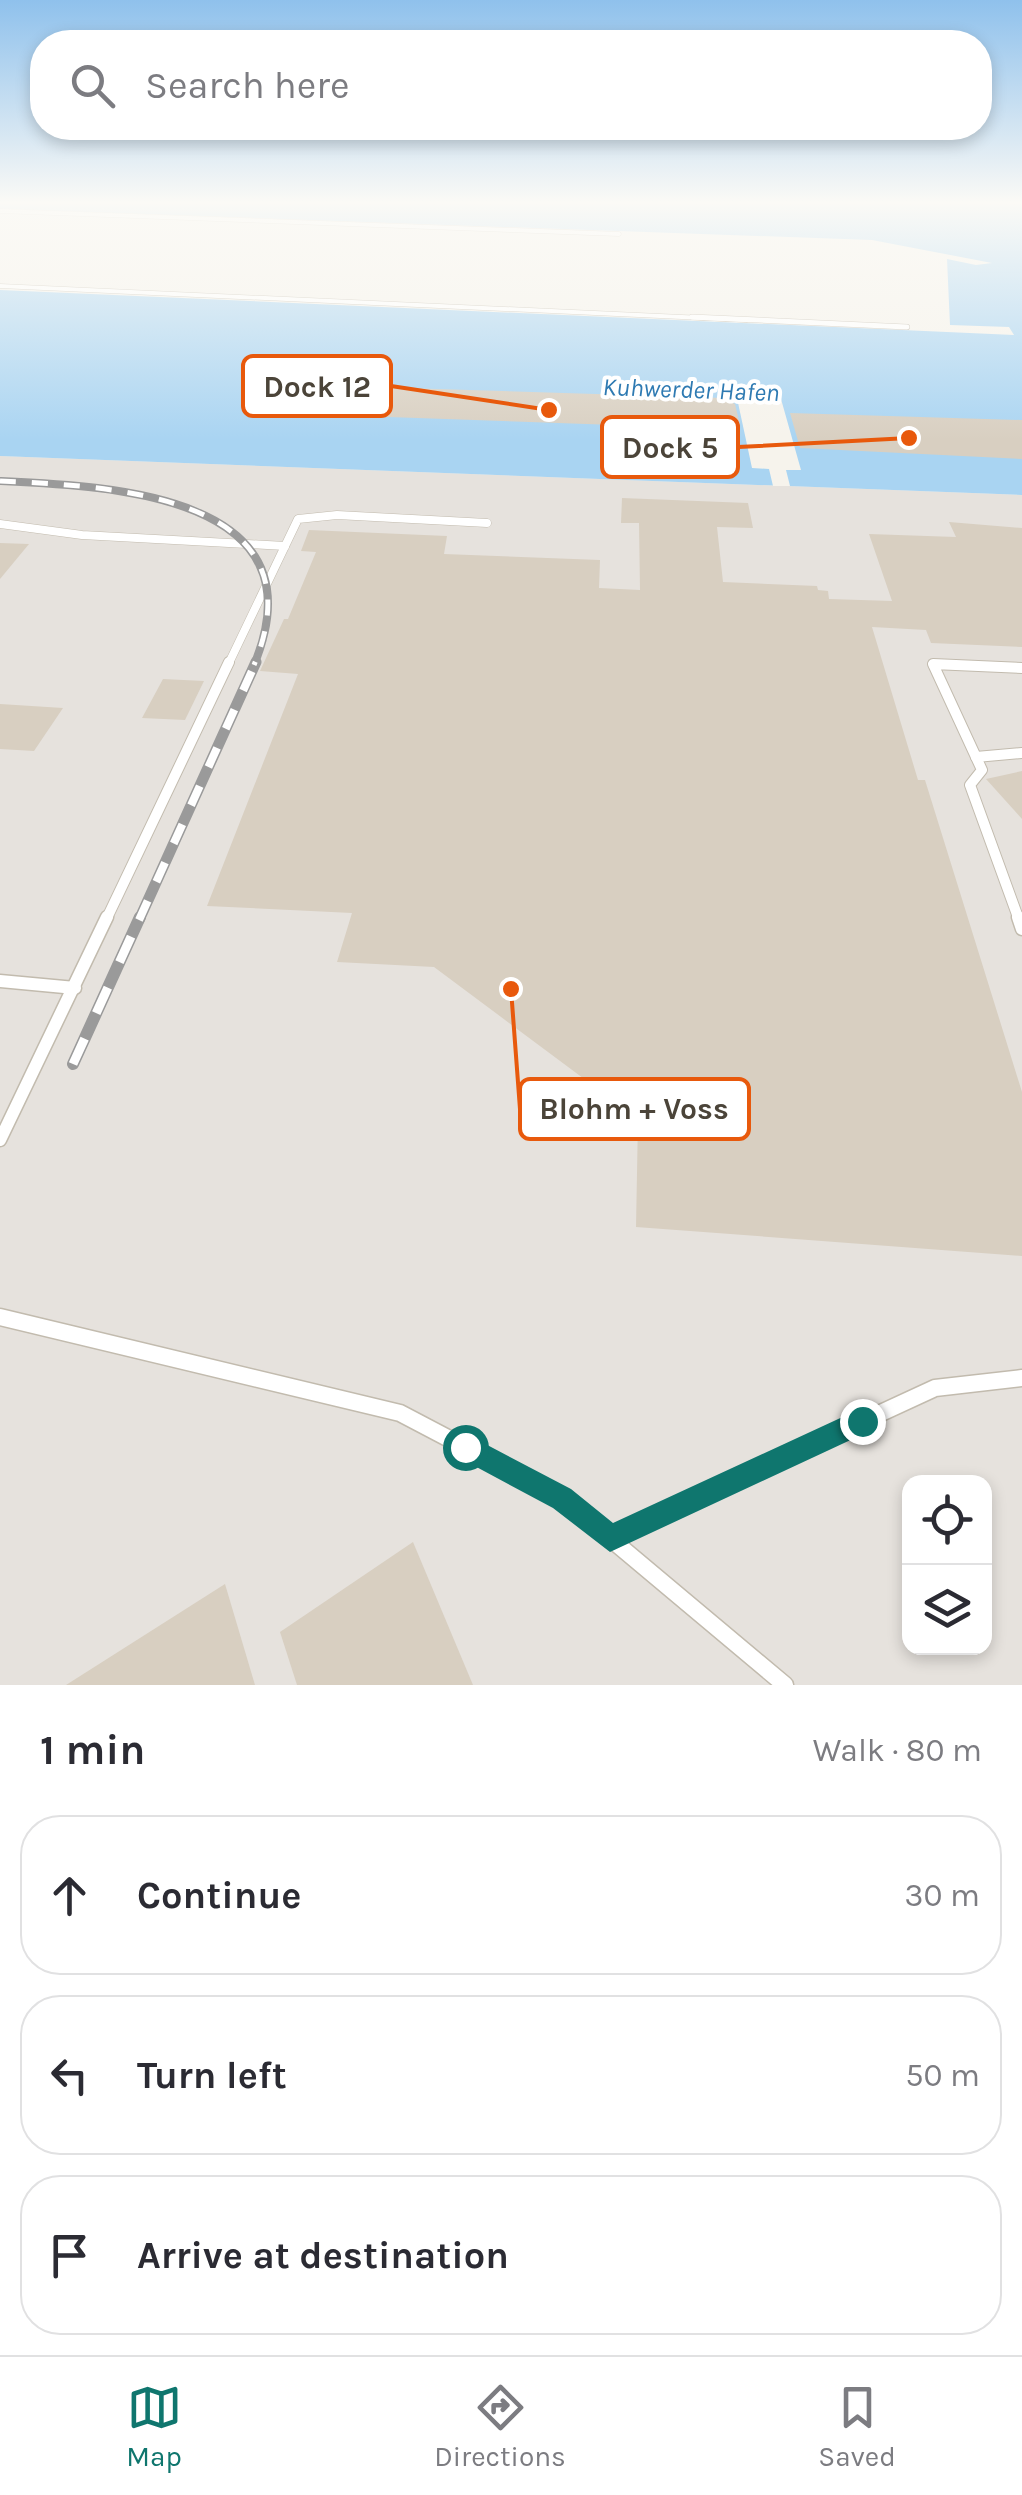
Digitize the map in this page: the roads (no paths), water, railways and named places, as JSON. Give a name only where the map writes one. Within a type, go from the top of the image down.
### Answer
[{"type":"lane","points":[[0,286],[908,326]]},
{"type":"lane","points":[[0,1140],[298,519],[487,523]]},
{"type":"lane","points":[[0,524],[82,535],[285,546]]},
{"type":"lane","points":[[1022,668],[933,664],[982,770],[970,785],[1022,928]]},
{"type":"lane","points":[[976,757],[1022,753]]},
{"type":"lane","points":[[0,981],[75,988]]},
{"type":"lane","points":[[0,1317],[400,1413],[562,1498],[785,1685]]},
{"type":"lane","points":[[610,1538],[934,1388],[1022,1378]]},
{"type":"water","name":"Kuhwerder Hafen","points":[[948,283],[1022,283],[1022,495],[0,456],[0,290],[1014,335],[1009,327],[950,325]]},
{"type":"railway","points":[[0,481],[97,488],[148,497],[195,511],[234,533],[260,565],[268,608],[254,665]]},
{"type":"railway","points":[[139,920],[256,662]]},
{"type":"railway","points":[[73,1064],[140,917]]},
{"type":"place","name":"Dock 12","points":[[549,410]]},
{"type":"place","name":"Dock 5","points":[[909,438]]},
{"type":"place","name":"Blohm + Voss","points":[[511,989]]}]
